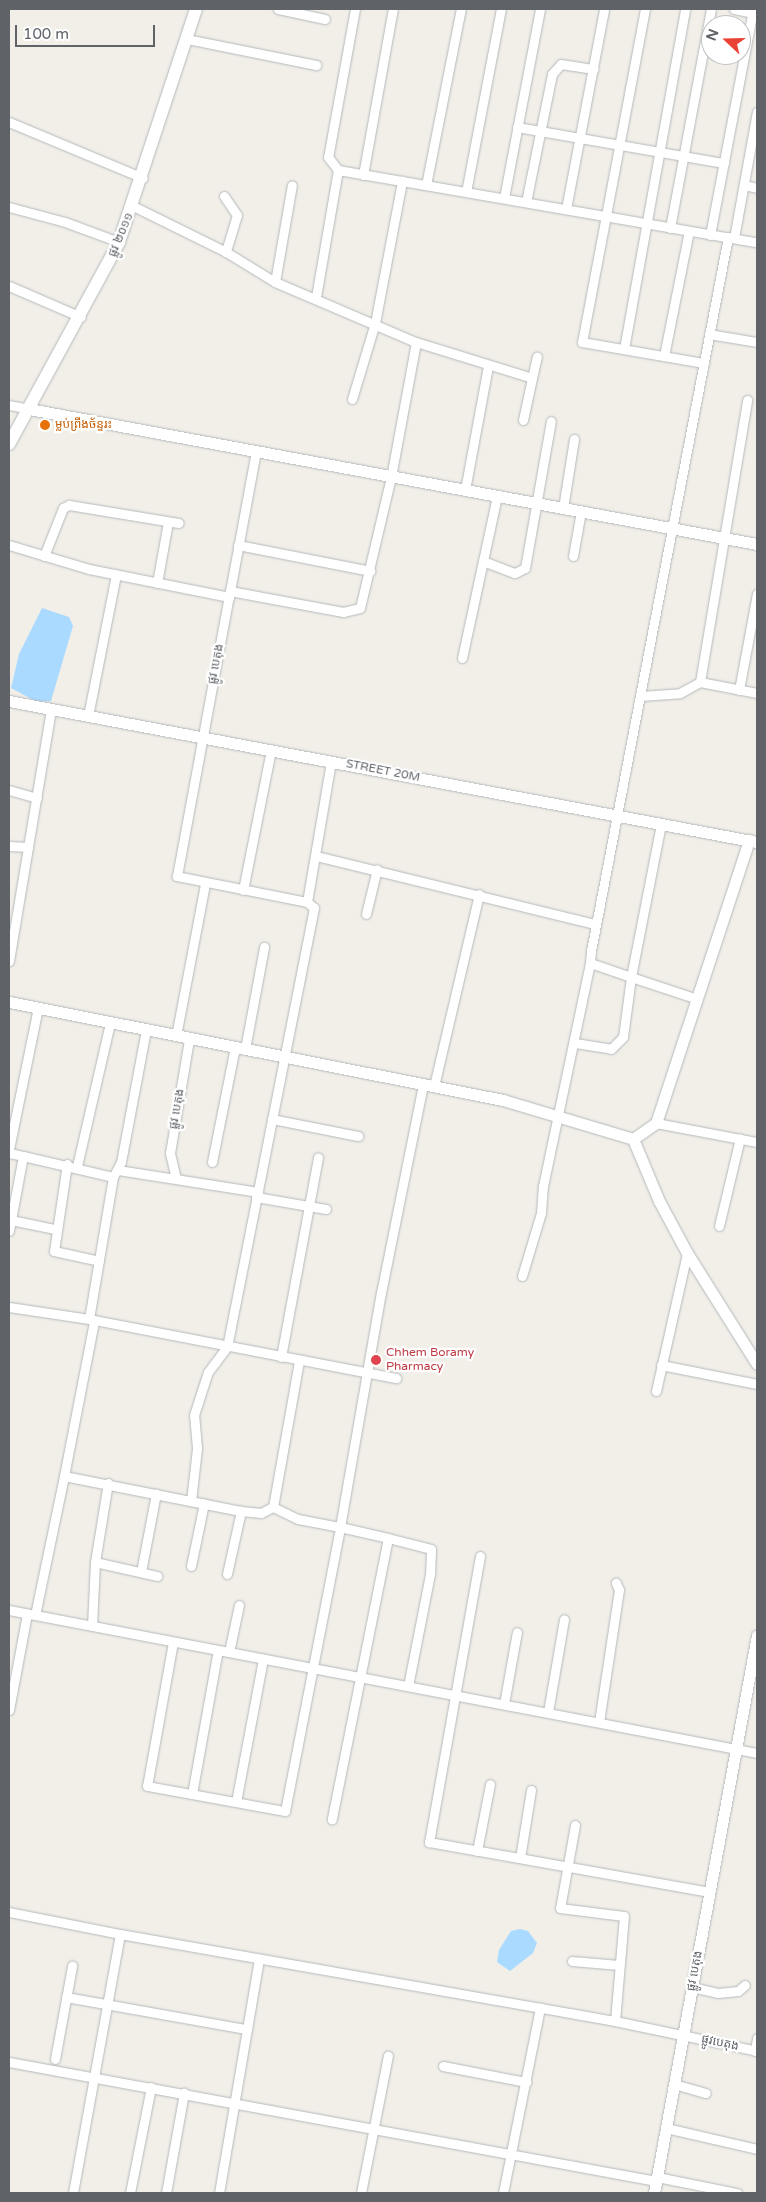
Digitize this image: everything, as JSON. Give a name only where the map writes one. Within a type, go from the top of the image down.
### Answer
[{"type":"main road","name":"ផ្លូវ ២០១១","points":[[9,444],[81,317],[119,242],[143,178],[188,40],[196,9]]},
{"type":"street","points":[[278,9],[325,19]]},
{"type":"street","points":[[355,9],[328,157],[338,170],[757,242]]},
{"type":"street","points":[[363,175],[393,9]]},
{"type":"street","points":[[426,185],[461,9]]},
{"type":"street","points":[[466,192],[501,9]]},
{"type":"street","points":[[504,198],[540,9]]},
{"type":"street","points":[[566,209],[604,9]]},
{"type":"street","points":[[645,9],[622,144],[582,342],[704,363]]},
{"type":"street","points":[[624,349],[685,9]]},
{"type":"street","points":[[670,228],[711,9]]},
{"type":"street","points":[[710,235],[753,11],[734,9]]},
{"type":"street","points":[[188,40],[316,65]]},
{"type":"street","points":[[526,202],[538,130],[549,83],[557,66],[594,69]]},
{"type":"street","points":[[522,1276],[541,1213],[704,363],[731,238],[754,146],[757,112]]},
{"type":"street","points":[[9,122],[143,178]]},
{"type":"street","points":[[518,127],[660,149],[724,163]]},
{"type":"street","points":[[316,297],[338,170]]},
{"type":"street","points":[[352,399],[375,323],[402,181]]},
{"type":"street","points":[[276,282],[292,185]]},
{"type":"street","points":[[744,185],[757,188]]},
{"type":"street","points":[[224,196],[236,215],[226,252]]},
{"type":"street","points":[[133,206],[226,252],[276,282],[316,297],[416,342],[488,366],[532,378]]},
{"type":"street","points":[[9,207],[65,222],[119,242]]},
{"type":"street","points":[[664,356],[689,231]]},
{"type":"street","points":[[9,286],[81,317]]},
{"type":"street","points":[[710,334],[757,342]]},
{"type":"street","points":[[9,545],[116,575],[157,583],[343,612],[360,608],[391,477],[416,342]]},
{"type":"street","points":[[523,420],[537,357]]},
{"type":"street","points":[[466,490],[488,366]]},
{"type":"street","points":[[700,682],[722,538],[747,400]]},
{"type":"street","points":[[9,405],[757,544]]},
{"type":"street","points":[[483,561],[522,572],[526,563],[535,503],[551,421]]},
{"type":"street","points":[[563,508],[574,439]]},
{"type":"street","name":"ផ្លូវ បេតុង","points":[[205,884],[179,879],[176,871],[256,451]]},
{"type":"street","points":[[462,658],[497,496]]},
{"type":"street","points":[[44,556],[63,508],[69,505],[179,523]]},
{"type":"street","points":[[573,556],[580,511]]},
{"type":"street","points":[[157,583],[168,522]]},
{"type":"street","points":[[238,545],[370,571]]},
{"type":"street","points":[[88,716],[116,575]]},
{"type":"street","points":[[739,690],[757,594]]},
{"type":"street","points":[[641,696],[680,693],[700,682],[757,693]]},
{"type":"street","name":"STREET 20M","points":[[9,701],[753,841]]},
{"type":"street","points":[[9,961],[51,709]]},
{"type":"street","points":[[243,890],[271,750]]},
{"type":"street","points":[[307,902],[330,762]]},
{"type":"street","points":[[9,790],[37,798]]},
{"type":"street","points":[[575,1043],[611,1049],[619,1044],[661,824]]},
{"type":"street","points":[[633,1139],[656,1123],[697,998],[753,841]]},
{"type":"street","points":[[9,846],[28,847]]},
{"type":"street","points":[[316,856],[377,869],[595,924]]},
{"type":"street","points":[[366,914],[377,869]]},
{"type":"street","points":[[176,1036],[205,884],[307,902],[314,908],[227,1347],[208,1372],[194,1415],[197,1448],[191,1501]]},
{"type":"street","points":[[174,1642],[147,1786],[285,1811],[315,1669],[368,1372],[428,1085],[479,894]]},
{"type":"street","points":[[212,1162],[264,947]]},
{"type":"street","points":[[590,963],[697,998]]},
{"type":"street","points":[[9,1002],[428,1085],[560,1115],[633,1139],[659,1201],[687,1253],[757,1364]]},
{"type":"street","points":[[9,1149],[38,1008]]},
{"type":"street","points":[[77,1166],[110,1023]]},
{"type":"street","points":[[9,1710],[64,1476],[115,1173],[146,1030]]},
{"type":"street","name":"ផ្លូវ បេតុង","points":[[176,1179],[170,1153],[190,1039]]},
{"type":"street","points":[[272,1119],[358,1136]]},
{"type":"street","points":[[656,1123],[757,1142]]},
{"type":"street","points":[[719,1226],[740,1138]]},
{"type":"street","points":[[9,1153],[115,1173],[176,1179],[326,1209]]},
{"type":"street","points":[[9,1231],[23,1156]]},
{"type":"street","points":[[280,1357],[307,1206],[318,1157]]},
{"type":"street","points":[[67,1164],[55,1229],[54,1251],[99,1261]]},
{"type":"street","points":[[11,1220],[55,1229]]},
{"type":"street","points":[[656,1391],[687,1253]]},
{"type":"street","points":[[9,1307],[91,1320],[396,1378]]},
{"type":"street","points":[[273,1507],[300,1361]]},
{"type":"street","points":[[662,1365],[757,1384]]},
{"type":"street","points":[[64,1476],[108,1483],[241,1511],[261,1513],[273,1507]]},
{"type":"street","points":[[92,1626],[95,1562],[108,1483]]},
{"type":"street","points":[[141,1572],[156,1493]]},
{"type":"street","points":[[191,1566],[204,1503]]},
{"type":"street","points":[[273,1507],[298,1519],[429,1547],[432,1552],[408,1686]]},
{"type":"street","points":[[227,1574],[241,1511]]},
{"type":"street","points":[[332,1819],[388,1538]]},
{"type":"street","points":[[480,1556],[428,1842],[710,1892]]},
{"type":"street","points":[[95,1562],[157,1576]]},
{"type":"street","points":[[599,1722],[619,1590],[616,1584]]},
{"type":"street","points":[[230,1652],[239,1605]]},
{"type":"street","points":[[9,1610],[757,1753]]},
{"type":"street","points":[[548,1712],[564,1619]]},
{"type":"street","points":[[504,1704],[517,1632]]},
{"type":"street","name":"ផ្លូវ បេតុង","points":[[654,2193],[757,1635]]},
{"type":"street","points":[[192,1794],[218,1650]]},
{"type":"street","points":[[236,1802],[262,1658]]},
{"type":"street","points":[[477,1851],[490,1784]]},
{"type":"street","points":[[520,1858],[531,1790]]},
{"type":"street","points":[[575,1825],[560,1908],[624,1916],[618,1965],[615,2021]]},
{"type":"street","name":"ផ្លូវបេតុង","points":[[9,1912],[259,1960],[615,2021],[756,2051]]},
{"type":"street","points":[[73,2193],[120,1934]]},
{"type":"street","points":[[219,2193],[232,2102],[259,1960]]},
{"type":"street","points":[[572,1961],[618,1965]]},
{"type":"street","points":[[54,2059],[72,1966]]},
{"type":"street","points":[[692,1987],[718,1992],[738,1991],[745,1984]]},
{"type":"street","points":[[66,1998],[246,2029]]},
{"type":"street","points":[[503,2193],[513,2154],[540,2008]]},
{"type":"street","points":[[756,2051],[757,2038]]},
{"type":"street","points":[[361,2193],[388,2056]]},
{"type":"street","points":[[9,2062],[737,2193]]},
{"type":"street","points":[[443,2066],[526,2082]]},
{"type":"street","points":[[674,2084],[706,2093]]},
{"type":"street","points":[[130,2193],[151,2087]]},
{"type":"street","points":[[166,2193],[184,2094]]},
{"type":"street","points":[[666,2128],[757,2149]]},
{"type":"water","points":[[42,608],[69,617],[73,626],[51,701],[37,702],[11,688],[19,654]]},
{"type":"water","points":[[520,1929],[528,1931],[537,1943],[533,1953],[510,1971],[497,1962],[499,1950],[511,1931]]},
{"type":"place","name":"ម្លប់ព្រីងច័ន្ទរះ","points":[[45,425]]},
{"type":"place","name":"Chhem Boramy Pharmacy","points":[[376,1360]]}]
